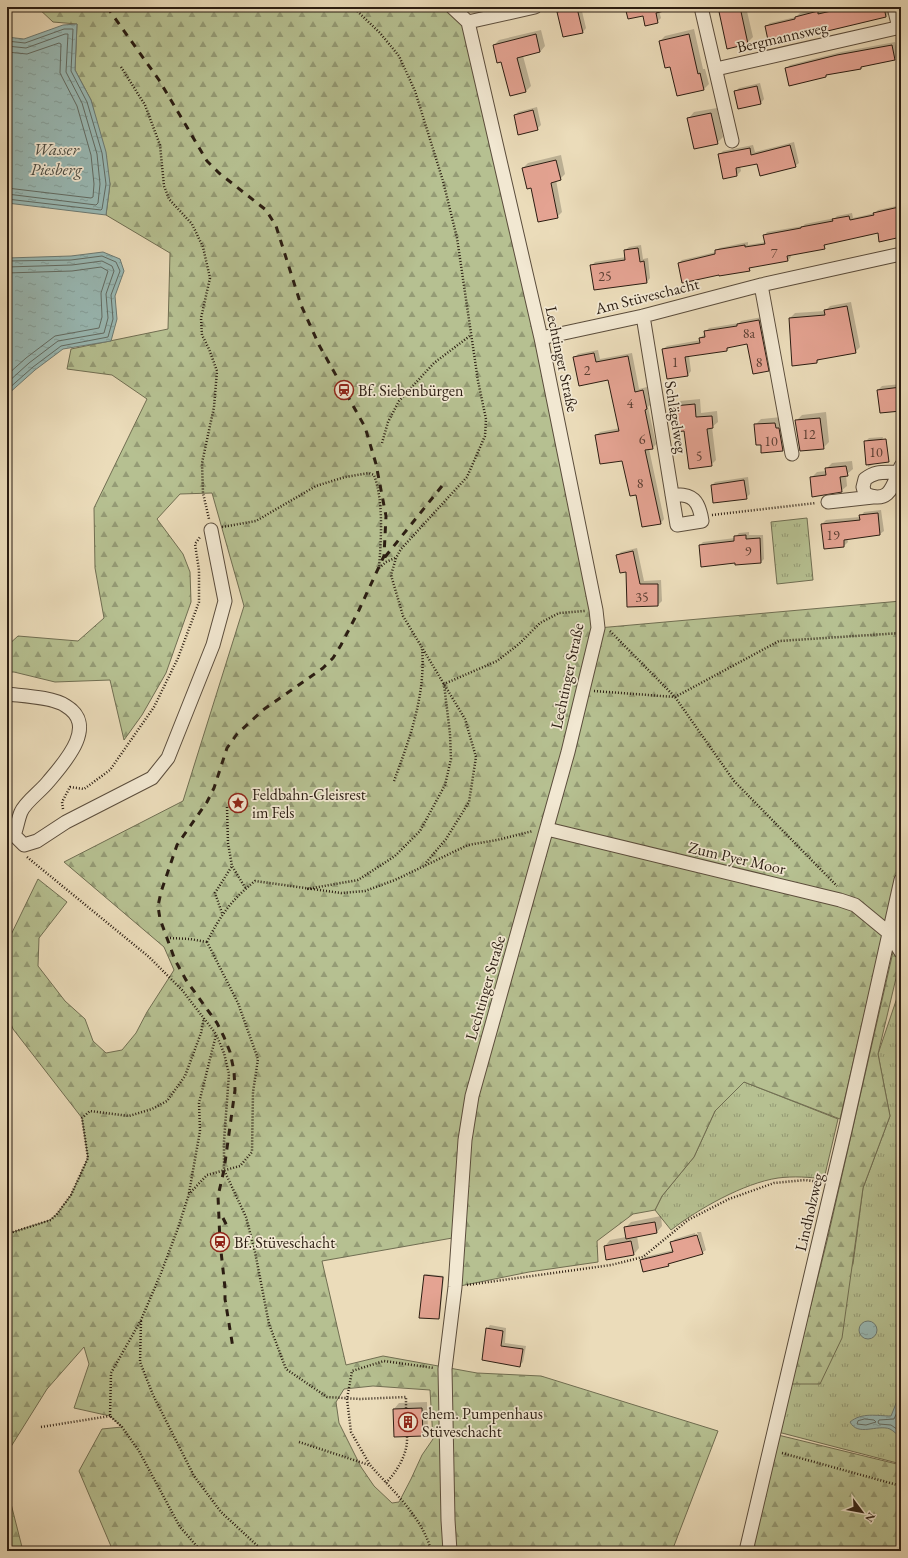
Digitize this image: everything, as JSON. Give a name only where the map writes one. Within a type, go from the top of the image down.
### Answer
[{"type":"street","points":[[452,7],[468,22],[535,7]]},
{"type":"street","points":[[701,7],[732,141]]},
{"type":"street","points":[[894,7],[900,27]]},
{"type":"street","name":"Lechtinger Straße","points":[[450,1551],[445,1369],[462,1288],[464,1140],[472,1096],[547,829],[582,697],[598,628],[596,610],[541,338],[468,22]]},
{"type":"street","name":"Bergmannsweg","points":[[716,69],[900,27]]},
{"type":"street","name":"Am Stüveschacht","points":[[541,338],[642,316],[761,285],[901,254]]},
{"type":"street","points":[[761,285],[792,454]]},
{"type":"street","name":"Schlägelweg","points":[[642,316],[677,525],[702,521],[702,516]]},
{"type":"street","points":[[828,502],[883,497],[890,492],[900,469],[881,471],[872,474],[865,479],[863,488],[865,494],[873,497]]},
{"type":"street","points":[[672,495],[684,494],[695,500],[700,508],[702,516]]},
{"type":"street","points":[[7,694],[42,698],[66,705],[75,713],[79,722],[79,737],[72,752],[47,783],[22,810],[14,835],[24,846],[37,841],[66,822],[152,778],[168,758],[213,645],[225,601],[212,530]]},
{"type":"street","name":"Zum Pyer Moor","points":[[547,829],[840,900],[855,905],[889,933],[901,952]]},
{"type":"street","name":"Lindholzweg","points":[[746,1551],[901,880]]},
{"type":"path","points":[[353,7],[380,33],[399,56],[415,91],[443,181],[457,238],[478,381],[486,419],[485,436],[467,477],[401,549],[396,558],[392,575],[403,616],[465,719],[476,757],[469,802],[446,839],[425,864]]},
{"type":"path","points":[[121,66],[145,106],[160,145],[164,186],[169,199],[192,224],[204,246],[210,278],[201,318],[202,335],[217,371],[214,407],[202,464],[203,493],[212,530]]},
{"type":"path","points":[[382,443],[388,422],[399,401],[434,363],[472,335]]},
{"type":"path","points":[[66,822],[62,802],[70,787],[84,789],[110,770],[154,707],[178,658],[199,602],[200,570],[195,544],[203,533],[256,521],[316,486],[369,473],[374,475],[376,480],[379,501],[381,522],[379,568],[386,562],[396,558]]},
{"type":"path","points":[[702,516],[828,502]]},
{"type":"path","points":[[444,684],[497,661],[519,644],[540,624],[559,613],[596,610]]},
{"type":"path","points":[[607,628],[675,697],[734,781],[839,888]]},
{"type":"path","points":[[593,684],[591,691],[675,697],[779,641],[901,633]]},
{"type":"path","points":[[394,781],[411,736],[424,664],[422,647]]},
{"type":"path","points":[[308,889],[358,880],[395,856],[420,831],[445,785],[451,759],[450,734],[444,684]]},
{"type":"path","points":[[227,807],[228,843],[232,866],[246,889]]},
{"type":"path","points":[[208,942],[222,914],[236,897],[255,882],[341,893],[365,891],[395,880],[425,864],[468,845],[497,840],[542,828],[547,829]]},
{"type":"path","points":[[24,846],[25,855],[150,957],[182,990],[216,1034],[224,1053],[229,1074],[223,1153],[224,1170],[246,1217],[255,1252],[268,1324],[286,1369],[327,1397],[347,1399],[406,1397],[406,1408]]},
{"type":"path","points":[[222,914],[215,893],[232,866]]},
{"type":"path","points":[[170,938],[208,942]]},
{"type":"path","points":[[189,1194],[207,1175],[240,1166],[252,1152],[253,1092],[258,1059],[238,1003],[208,942]]},
{"type":"path","points":[[7,1234],[50,1220],[71,1195],[88,1158],[82,1118],[90,1111],[129,1116],[152,1109],[167,1101],[185,1076],[201,1033],[204,1017]]},
{"type":"path","points":[[201,1551],[180,1527],[139,1451],[122,1428],[110,1416],[111,1373],[140,1320],[173,1241],[189,1194],[200,1131],[199,1103],[216,1034]]},
{"type":"path","points":[[462,1288],[610,1265],[642,1257],[688,1220],[729,1199],[774,1183],[805,1180],[832,1183]]},
{"type":"path","points":[[462,1288],[467,1277]]},
{"type":"path","points":[[140,1320],[140,1362],[154,1395],[194,1476],[220,1512],[263,1551]]},
{"type":"path","points":[[431,1551],[428,1540],[414,1516],[370,1465],[351,1432],[347,1399],[352,1371],[384,1362],[445,1369]]},
{"type":"path","points":[[41,1427],[110,1416]]},
{"type":"path","points":[[386,1483],[394,1475],[402,1461],[408,1442],[407,1436]]},
{"type":"path","points":[[299,1442],[370,1465]]},
{"type":"path","points":[[770,1450],[901,1486]]},
{"type":"green space","points":[[37,7],[452,7],[468,22],[598,628],[901,601],[901,856],[840,1119],[744,1082],[715,1111],[694,1157],[662,1196],[655,1210],[633,1214],[597,1241],[598,1262],[529,1272],[455,1287],[458,1237],[322,1261],[346,1365],[383,1356],[477,1373],[541,1376],[718,1431],[672,1551],[113,1551],[79,1471],[102,1429],[122,1427],[110,1416],[74,1408],[89,1364],[84,1347],[47,1389],[7,1453],[7,1234],[50,1220],[57,1214],[71,1195],[88,1158],[82,1118],[13,1029],[7,1014],[7,943],[38,879],[67,902],[39,938],[38,966],[65,1001],[85,1019],[93,1041],[106,1053],[122,1050],[136,1033],[147,1012],[174,970],[164,947],[64,862],[183,801],[244,606],[212,493],[180,494],[157,519],[183,554],[190,572],[191,602],[166,673],[142,715],[124,740],[110,680],[55,682],[14,672],[7,672],[7,646],[18,636],[78,641],[104,618],[95,568],[94,508],[147,399],[112,375],[67,369],[71,349],[168,329],[170,253],[106,215],[110,184],[91,100],[75,70],[77,24],[53,22]],"holes":[[[373,1386],[430,1390],[433,1439],[422,1455],[399,1502],[392,1503],[374,1486],[361,1467],[339,1423],[336,1402],[344,1389]]]},
{"type":"green space","points":[[807,518],[813,580],[777,584],[771,522]]},
{"type":"green space","points":[[901,917],[901,957],[878,1054],[890,1116],[863,1188],[842,1338],[820,1384],[791,1384],[827,1241]]},
{"type":"green space","points":[[901,986],[901,1464],[778,1432],[791,1384],[853,1264],[863,1188],[890,1116],[878,1054]]},
{"type":"green space","points":[[744,1082],[838,1119],[824,1179],[784,1177],[751,1185],[722,1198],[694,1214],[671,1230],[655,1210],[662,1196],[694,1157],[715,1111]]},
{"type":"green space","points":[[778,1435],[901,1465],[901,1551],[748,1551]]},
{"type":"green space","points":[[7,1488],[23,1551],[7,1551]]},
{"type":"water","name":"Wasser Piesberg","points":[[77,24],[75,70],[91,100],[106,152],[110,184],[106,215],[7,203],[7,37],[24,39],[63,25]]},
{"type":"water","points":[[103,252],[120,259],[124,271],[115,296],[117,319],[111,341],[63,349],[35,370],[7,395],[7,258],[71,256]]},
{"type":"water","points":[[864,1321],[872,1321],[877,1326],[875,1337],[872,1339],[864,1339],[859,1334],[859,1326]]},
{"type":"water","points":[[901,1391],[901,1437],[890,1429],[858,1429],[850,1422],[865,1416],[891,1416]]},
{"type":"building","points":[[625,7],[664,7],[664,11],[656,13],[658,23],[645,26],[643,16],[628,19]]},
{"type":"building","points":[[718,7],[740,7],[748,44],[727,49]]},
{"type":"building","points":[[849,7],[884,7],[886,17],[769,45],[765,26],[795,19],[795,17],[818,11],[818,14]]},
{"type":"building","points":[[577,8],[583,33],[563,37],[557,12]]},
{"type":"building","points":[[536,34],[540,52],[517,58],[526,92],[510,96],[501,62],[497,63],[493,45]]},
{"type":"building","points":[[689,34],[698,74],[700,73],[704,90],[677,96],[670,67],[665,68],[659,41]]},
{"type":"building","points":[[892,45],[895,60],[861,67],[861,69],[826,75],[826,77],[789,86],[785,68],[837,55]]},
{"type":"building","points":[[757,86],[761,104],[738,109],[734,91]]},
{"type":"building","points":[[533,110],[538,130],[518,135],[514,115]]},
{"type":"building","points":[[711,113],[718,144],[694,149],[687,118]]},
{"type":"building","points":[[790,145],[796,167],[760,176],[757,164],[736,168],[737,176],[723,179],[718,154],[750,148],[751,155]]},
{"type":"building","points":[[556,160],[561,180],[551,183],[558,218],[538,222],[531,188],[527,189],[522,168]]},
{"type":"building","points":[[899,207],[901,215],[901,237],[879,242],[878,233],[824,245],[825,249],[787,256],[788,261],[749,268],[750,271],[719,275],[682,283],[678,263],[715,254],[715,250],[745,245],[745,247],[765,244],[763,235],[833,221],[832,219],[849,216],[850,220],[874,215],[873,213]]},
{"type":"building","points":[[638,248],[640,262],[644,261],[647,283],[594,290],[590,265],[625,260],[624,250]]},
{"type":"building","points":[[847,306],[856,353],[817,360],[817,363],[792,366],[789,318],[825,315],[824,310]]},
{"type":"building","points":[[759,320],[769,371],[753,374],[747,344],[727,348],[727,351],[685,357],[688,376],[667,379],[662,349],[700,343],[699,338],[705,337],[704,331],[737,326],[737,324]]},
{"type":"building","points":[[594,353],[596,362],[628,356],[635,392],[643,390],[647,409],[645,410],[653,449],[645,450],[661,524],[642,527],[636,495],[630,496],[622,461],[600,464],[595,435],[619,431],[608,380],[579,386],[573,357]]},
{"type":"building","points":[[901,387],[901,411],[880,413],[877,390]]},
{"type":"building","points":[[695,404],[696,417],[712,416],[713,428],[707,429],[712,466],[689,469],[684,431],[676,432],[674,406]]},
{"type":"building","points":[[820,418],[824,449],[800,451],[795,420]]},
{"type":"building","points":[[775,423],[776,428],[779,428],[783,451],[761,453],[761,445],[756,445],[754,424]]},
{"type":"building","points":[[886,439],[889,462],[866,465],[864,441]]},
{"type":"building","points":[[846,466],[848,476],[840,477],[842,492],[812,497],[810,477],[826,475],[825,468]]},
{"type":"building","points":[[744,480],[747,499],[713,503],[711,485]]},
{"type":"building","points":[[878,513],[880,535],[844,540],[844,547],[824,549],[821,524],[860,520],[859,515]]},
{"type":"building","points":[[746,535],[746,539],[760,538],[761,563],[735,565],[735,563],[701,567],[699,545],[734,541],[734,536]]},
{"type":"building","points":[[633,551],[640,584],[658,584],[658,606],[627,607],[626,572],[620,573],[616,555]]},
{"type":"building","points":[[655,1222],[657,1233],[626,1239],[624,1227]]},
{"type":"building","points":[[697,1235],[703,1254],[668,1264],[669,1266],[643,1272],[640,1260],[673,1252],[670,1242]]},
{"type":"building","points":[[631,1241],[634,1255],[606,1260],[604,1246]]},
{"type":"building","points":[[424,1275],[443,1277],[439,1319],[419,1318]]},
{"type":"building","points":[[486,1328],[503,1331],[501,1346],[523,1349],[520,1367],[482,1360]]},
{"type":"building","name":"ehem. Pumpenhaus Stüveschacht","points":[[422,1408],[423,1436],[394,1437],[393,1409]]},
{"type":"railway","points":[[107,7],[159,80],[207,161],[219,173],[266,210],[276,226],[301,305],[319,345],[365,427],[376,464],[386,516],[384,556],[341,645],[333,658],[323,668],[263,710],[237,734],[227,748],[214,788],[207,802],[177,845],[161,892],[158,906],[160,919],[175,960],[186,980],[217,1023],[230,1052],[234,1071],[235,1090],[224,1170],[218,1196],[225,1299],[233,1348]]},
{"type":"railway","points":[[385,557],[442,486]]},
{"type":"railway","points":[[223,1218],[227,1226]]},
{"type":"place","name":"Bf. Siebenbürgen","points":[[344,390]]},
{"type":"place","name":"Feldbahn-Gleisrest im Fels","points":[[238,803]]},
{"type":"place","name":"Bf. Stüveschacht","points":[[220,1242]]},
{"type":"place","name":"ehem. Pumpenhaus Stüveschacht","points":[[408,1422]]}]
